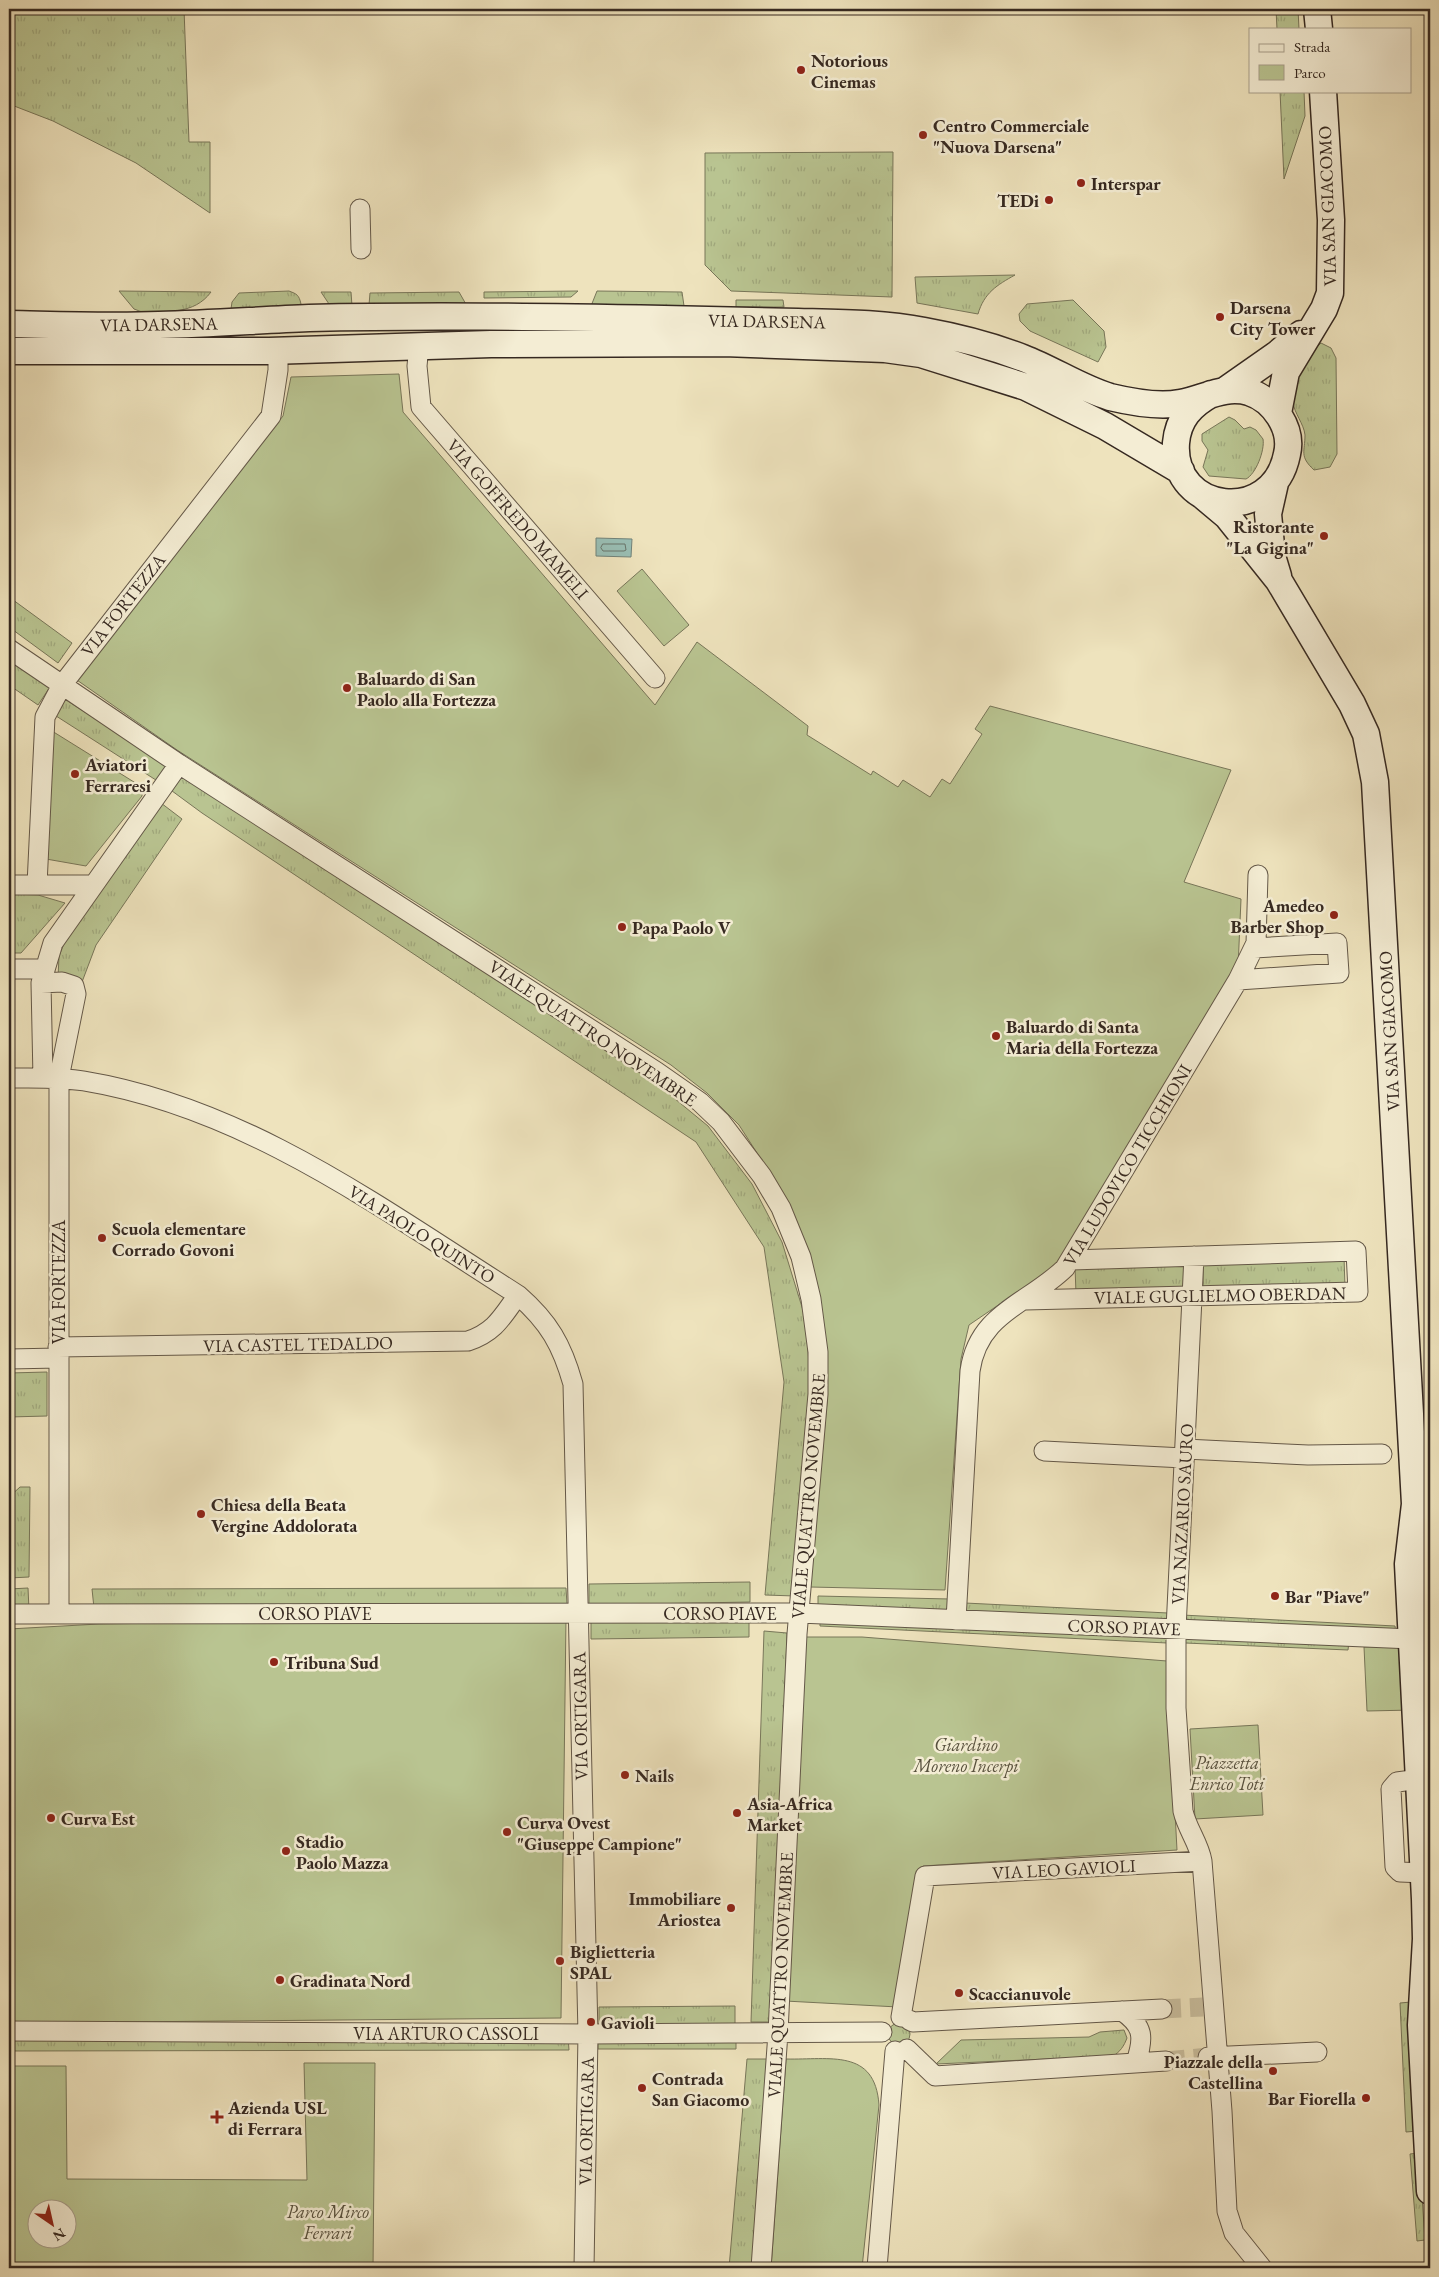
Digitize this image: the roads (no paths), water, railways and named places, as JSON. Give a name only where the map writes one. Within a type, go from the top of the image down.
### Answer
[{"type":"main road","points":[[1318,9],[1319,28]]},
{"type":"main road","name":"VIA SAN GIACOMO","points":[[1278,413],[1286,372],[1328,302],[1331,283],[1331,220],[1323,92]]},
{"type":"main road","name":"VIA DARSENA","points":[[9,324],[154,326],[309,318],[536,317],[866,324],[922,330],[1023,358],[1109,396],[1157,404],[1181,403],[1218,392],[1249,392],[1267,402],[1278,413],[1286,431],[1289,450],[1281,475],[1260,496],[1232,503],[1216,501],[1202,495],[1189,484],[1180,471],[1175,453],[1177,432],[1185,414],[1197,402],[1218,392]]},
{"type":"main road","points":[[309,318],[309,349]]},
{"type":"main road","name":"VIA SAN GIACOMO","points":[[1218,392],[1276,355],[1318,318]]},
{"type":"main road","name":"VIA DARSENA","points":[[9,351],[278,350],[419,345],[783,344],[885,349],[921,354],[1026,388],[1105,426],[1180,471]]},
{"type":"main road","name":"VIA SAN GIACOMO","points":[[1275,483],[1268,514],[1272,556],[1280,581]]},
{"type":"main road","name":"VIA SAN GIACOMO","points":[[1202,495],[1227,516],[1280,581],[1352,704],[1366,734],[1374,773],[1415,1504],[1408,1564],[1424,1634],[1427,1966],[1421,2025],[1430,2191]]},
{"type":"street","points":[[360,209],[361,249]]},
{"type":"street","name":"VIA GOFFREDO MAMELI","points":[[419,345],[416,366],[421,407],[655,678]]},
{"type":"street","name":"VIA FORTEZZA","points":[[37,885],[44,717],[62,685],[271,416],[278,370],[278,350]]},
{"type":"street","name":"VIALE QUATTRO NOVEMBRE","points":[[9,649],[179,764],[657,1072],[700,1102],[721,1122],[744,1150],[781,1208],[794,1237],[806,1278],[816,1335],[818,1394],[799,1614],[778,2033],[761,2268]]},
{"type":"street","name":"VIA FORTEZZA","points":[[59,1614],[58,1352],[51,1078],[42,976],[61,929],[179,764]]},
{"type":"street","points":[[1238,980],[1254,948],[1257,931],[1258,875]]},
{"type":"street","points":[[9,885],[92,885]]},
{"type":"street","points":[[1238,980],[1339,973],[1337,942],[1254,948]]},
{"type":"street","points":[[9,969],[42,976]]},
{"type":"street","name":"VIA FORTEZZA","points":[[42,976],[74,986],[76,990],[75,1001],[51,1078]]},
{"type":"street","name":"VIA LUDOVICO TICCHIONI","points":[[956,1620],[971,1360],[975,1348],[1000,1314],[1025,1300],[1058,1275],[1071,1260],[1238,980]]},
{"type":"street","name":"VIA PAOLO QUINTO","points":[[9,1078],[84,1080],[145,1094],[252,1134],[315,1166],[518,1295],[539,1314],[554,1334],[566,1359],[573,1384],[577,1613]]},
{"type":"street","name":"VIALE GUGLIELMO OBERDAN","points":[[1025,1300],[1358,1292],[1356,1252],[1071,1260]]},
{"type":"street","name":"VIA NAZARIO SAURO","points":[[1194,1256],[1176,1630],[1176,1708],[1183,1811],[1200,1850],[1202,1861],[1208,2007],[1213,2057]]},
{"type":"street","name":"VIA CASTEL TEDALDO","points":[[9,1358],[58,1352],[468,1341],[484,1336],[496,1326],[518,1295]]},
{"type":"street","points":[[1044,1451],[1184,1454],[1382,1454]]},
{"type":"street","name":"VIA ORTIGARA","points":[[577,1613],[588,2034],[584,2268]]},
{"type":"street","name":"CORSO PIAVE","points":[[9,1614],[799,1614],[1176,1630],[1424,1634]]},
{"type":"street","name":"VIA LEO GAVIOLI","points":[[905,2019],[925,1876],[1202,1861]]},
{"type":"street","points":[[1162,2009],[913,2022],[905,2019],[890,2020],[882,2032],[884,2043],[901,2050],[935,2076],[1166,2060]]},
{"type":"street","points":[[1122,2011],[1134,2020],[1141,2031],[1142,2046],[1136,2062]]},
{"type":"street","points":[[901,2050],[913,2044],[916,2036],[914,2027],[905,2019]]},
{"type":"street","name":"VIA ARTURO CASSOLI","points":[[9,2031],[588,2034],[882,2032]]},
{"type":"street","points":[[877,2268],[901,2050]]},
{"type":"street","points":[[1262,2268],[1234,2233],[1227,2211],[1222,2111],[1213,2057],[1317,2052]]},
{"type":"water","points":[[596,538],[632,539],[631,557],[596,556]]},
{"type":"tunnel","points":[[1162,2009],[1203,2007]]},
{"type":"tunnel","points":[[1166,2061],[1208,2057]]},
{"type":"place","name":"Notorious Cinemas","points":[[801,70]]},
{"type":"place","name":"Centro Commerciale \"Nuova Darsena\"","points":[[923,135]]},
{"type":"place","name":"Interspar","points":[[1081,183]]},
{"type":"place","name":"TEDi","points":[[1049,200]]},
{"type":"place","name":"Darsena City Tower","points":[[1220,317]]},
{"type":"place","name":"Ristorante \"La Gigina\"","points":[[1324,536]]},
{"type":"place","name":"Baluardo di San Paolo alla Fortezza","points":[[347,688]]},
{"type":"place","name":"Aviatori Ferraresi","points":[[75,774]]},
{"type":"place","name":"Amedeo Barber Shop","points":[[1334,915]]},
{"type":"place","name":"Papa Paolo V","points":[[622,927]]},
{"type":"place","name":"Baluardo di Santa Maria della Fortezza","points":[[996,1036]]},
{"type":"place","name":"Scuola elementare Corrado Govoni","points":[[102,1238]]},
{"type":"place","name":"Chiesa della Beata Vergine Addolorata","points":[[201,1514]]},
{"type":"place","name":"Bar \"Piave\"","points":[[1275,1596]]},
{"type":"place","name":"Tribuna Sud","points":[[274,1662]]},
{"type":"place","name":"Nails","points":[[625,1775]]},
{"type":"place","name":"Asia-Africa Market","points":[[737,1813]]},
{"type":"place","name":"Curva Est","points":[[51,1818]]},
{"type":"place","name":"Curva Ovest \"Giuseppe Campione\"","points":[[507,1832]]},
{"type":"place","name":"Stadio Paolo Mazza","points":[[286,1851]]},
{"type":"place","name":"Immobiliare Ariostea","points":[[731,1908]]},
{"type":"place","name":"Biglietteria SPAL","points":[[560,1961]]},
{"type":"place","name":"Gradinata Nord","points":[[280,1980]]},
{"type":"place","name":"Scaccianuvole","points":[[959,1993]]},
{"type":"place","name":"Gavioli","points":[[591,2022]]},
{"type":"place","name":"Piazzale della Castellina","points":[[1273,2071]]},
{"type":"place","name":"Contrada San Giacomo","points":[[642,2088]]},
{"type":"place","name":"Bar Fiorella","points":[[1366,2098]]},
{"type":"place","name":"Azienda USL di Ferrara","points":[[217,2117]]},
{"type":"park label","name":"Giardino Moreno Incerpi","points":[[966,1754]]},
{"type":"park label","name":"Piazzetta Enrico Toti","points":[[1227,1772]]},
{"type":"park label","name":"Parco Mirco Ferrari","points":[[328,2221]]}]
